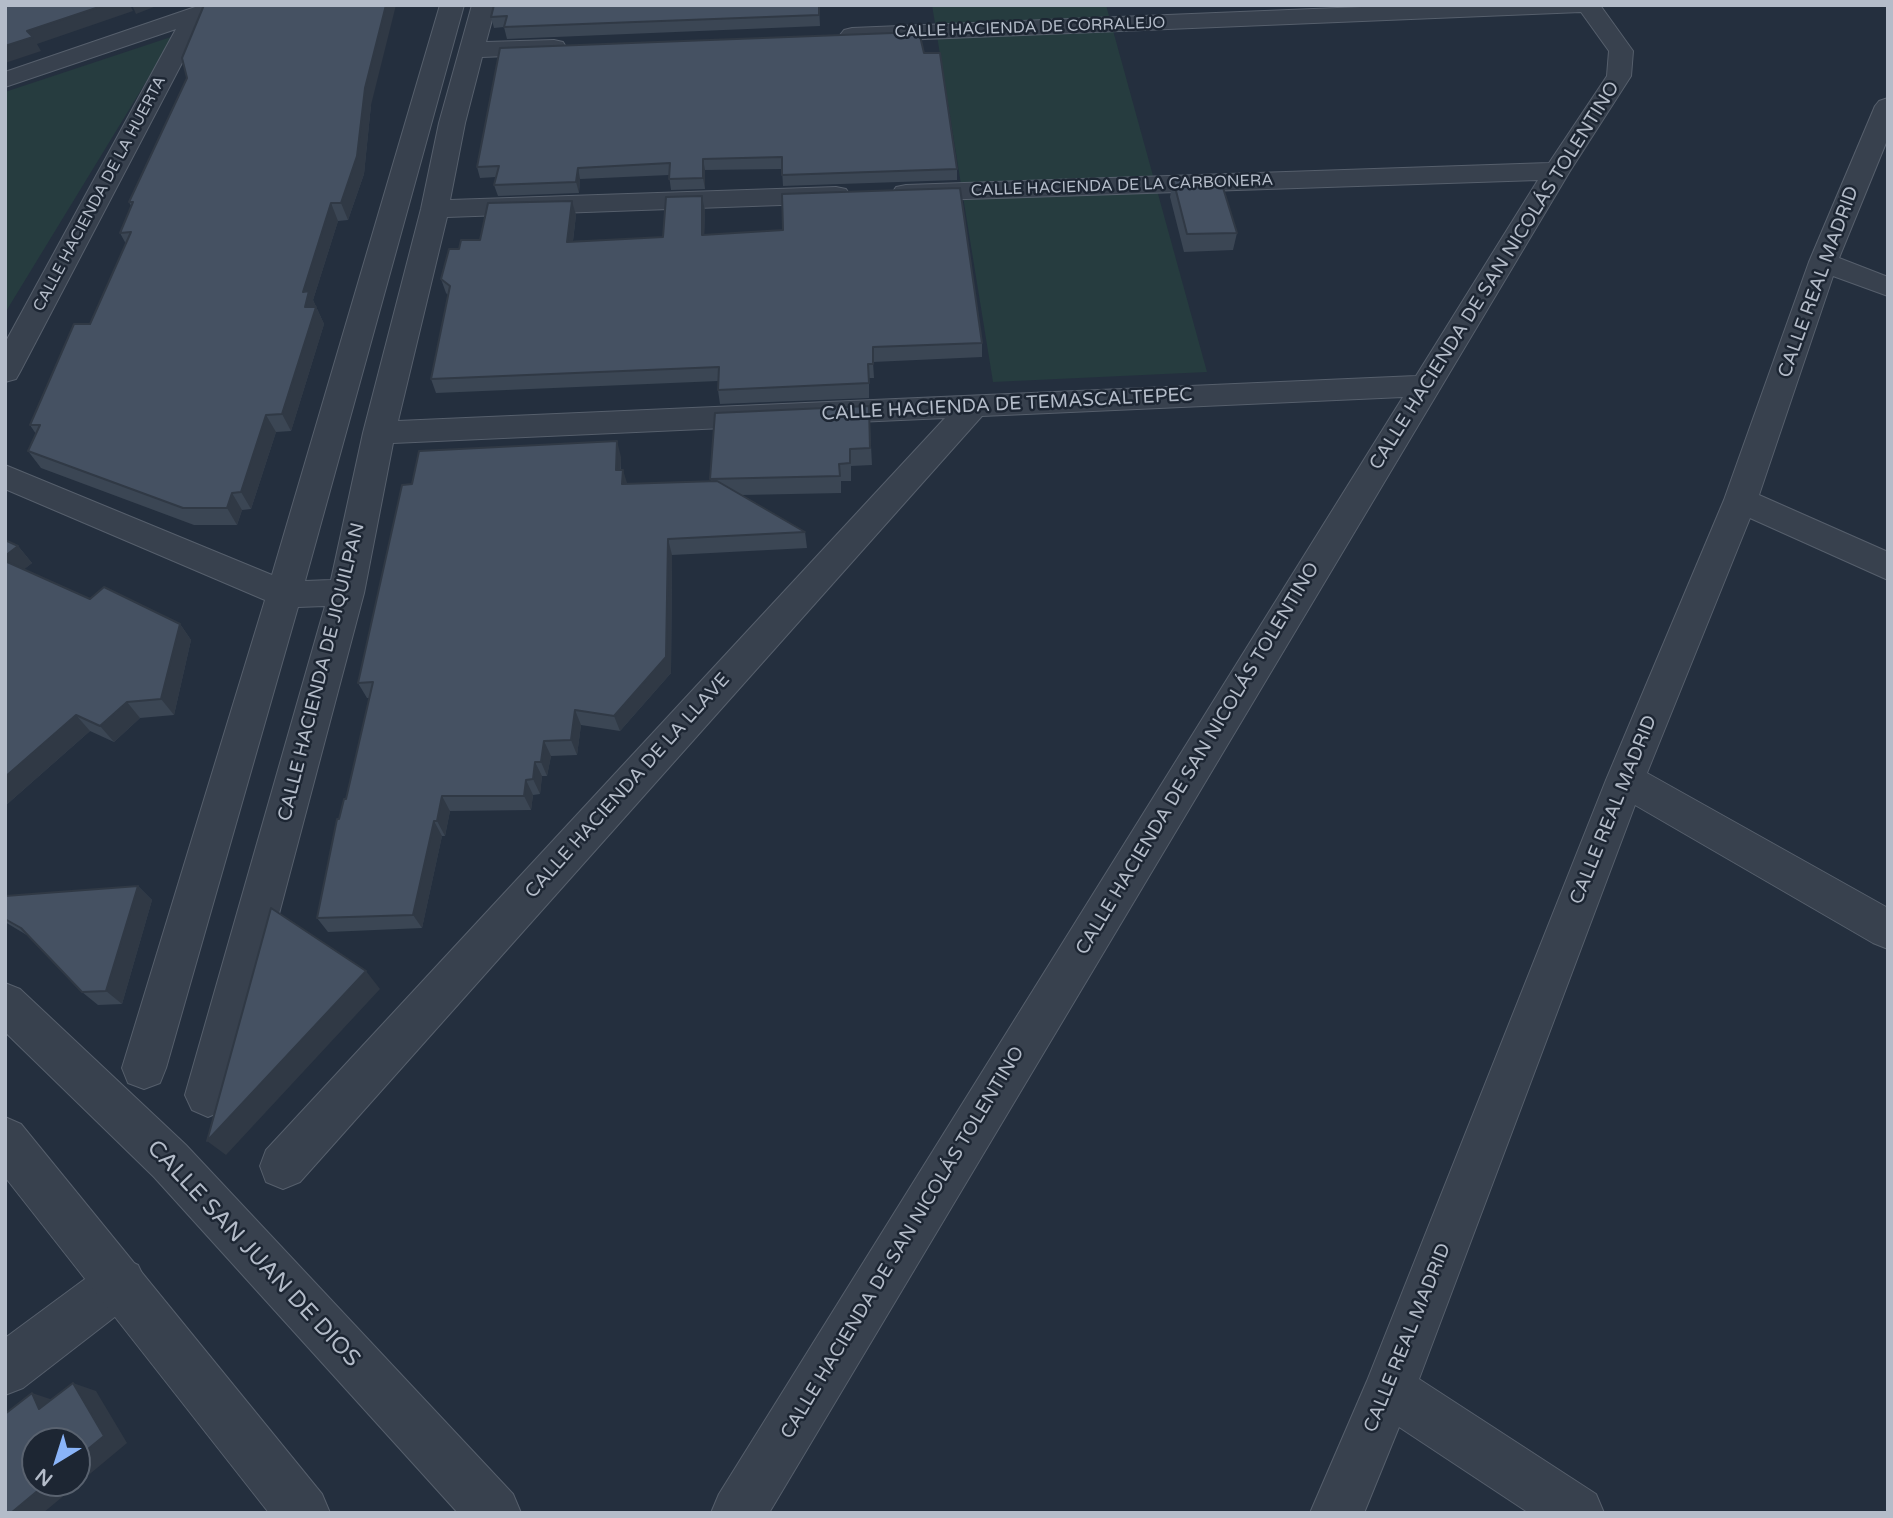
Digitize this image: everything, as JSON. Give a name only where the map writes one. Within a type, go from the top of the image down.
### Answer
[{"type":"street","points":[[5,80],[225,5]]},
{"type":"street","points":[[144,1068],[284,594],[452,5]]},
{"type":"street","name":"CALLE HACIENDA DE JIQUILPAN","points":[[208,1095],[346,593],[379,433],[435,209],[452,123],[484,5]]},
{"type":"street","name":"CALLE HACIENDA DE CORRALEJO","points":[[835,36],[1588,5]]},
{"type":"street","name":"CALLE HACIENDA DE SAN NICOLÁS TOLENTINO","points":[[738,1513],[1557,171],[1619,76],[1621,51],[1588,5]]},
{"type":"street","name":"CALLE HACIENDA DE LA HUERTA","points":[[5,373],[196,15]]},
{"type":"street","points":[[472,50],[584,46]]},
{"type":"street","name":"CALLE REAL MADRID","points":[[1337,1513],[1389,1390],[1625,780],[1741,500],[1823,262],[1888,106]]},
{"type":"street","points":[[418,124],[452,123]]},
{"type":"street","name":"CALLE HACIENDA DE LA CARBONERA","points":[[435,209],[1557,171]]},
{"type":"street","points":[[1823,262],[1888,287]]},
{"type":"street","name":"CALLE HACIENDA DE TEMASCALTEPEC","points":[[379,433],[1426,386]]},
{"type":"street","name":"CALLE HACIENDA DE LA LLAVE","points":[[283,1166],[974,406]]},
{"type":"street","points":[[5,476],[284,594],[346,593]]},
{"type":"street","points":[[1741,500],[1888,567]]},
{"type":"street","points":[[1625,780],[1888,930]]},
{"type":"street","name":"CALLE SAN JUAN DE DIOS","points":[[5,1003],[170,1161],[494,1513]]},
{"type":"street","points":[[5,1140],[303,1513]]},
{"type":"street","points":[[5,1370],[121,1282]]},
{"type":"street","points":[[1389,1390],[1577,1513]]},
{"type":"green space","points":[[932,5],[1106,5],[1207,372],[993,382]]},
{"type":"green space","points":[[174,36],[5,313],[5,92]]},
{"type":"building","points":[[5,5],[105,5],[27,31],[33,37],[5,46]]},
{"type":"building","points":[[204,5],[386,5],[365,88],[357,156],[341,203],[331,203],[303,292],[309,291],[305,307],[316,307],[282,414],[266,415],[241,492],[232,493],[227,508],[183,508],[28,451],[40,425],[30,425],[74,324],[90,324],[131,232],[120,233],[133,202],[129,202],[187,78],[182,58]]},
{"type":"building","points":[[494,5],[819,5],[819,15],[504,27],[507,16],[491,17]]},
{"type":"building","points":[[919,32],[924,53],[940,53],[957,169],[782,175],[782,157],[703,159],[703,178],[669,179],[670,163],[578,168],[576,182],[494,185],[499,166],[477,167],[500,48]]},
{"type":"building","points":[[1220,178],[1237,233],[1187,234],[1173,179]]},
{"type":"building","points":[[960,188],[982,343],[873,347],[873,364],[868,364],[869,383],[718,390],[719,367],[431,379],[450,286],[441,279],[449,249],[459,249],[461,240],[480,240],[488,203],[572,201],[567,242],[663,237],[666,197],[702,196],[702,235],[783,230],[782,194]]},
{"type":"building","points":[[869,406],[870,448],[850,449],[850,463],[839,464],[840,476],[710,479],[715,413]]},
{"type":"building","points":[[617,441],[616,470],[623,470],[622,484],[717,481],[805,532],[668,539],[666,657],[614,716],[575,710],[571,740],[544,741],[541,762],[535,762],[533,779],[526,780],[524,796],[442,796],[413,915],[317,918],[337,819],[346,799],[373,682],[358,683],[402,485],[412,484],[419,451]]},
{"type":"building","points":[[5,540],[18,546],[5,556]]},
{"type":"building","points":[[5,561],[90,599],[104,587],[180,624],[161,699],[127,702],[100,726],[76,715],[5,777]]},
{"type":"building","points":[[138,886],[106,991],[82,992],[21,928],[5,919],[5,896]]},
{"type":"building","points":[[271,908],[366,971],[207,1141]]},
{"type":"building","points":[[73,1383],[104,1436],[91,1447],[91,1427],[21,1427],[21,1497],[30,1497],[11,1513],[5,1513],[5,1414],[32,1393],[39,1409]]}]
